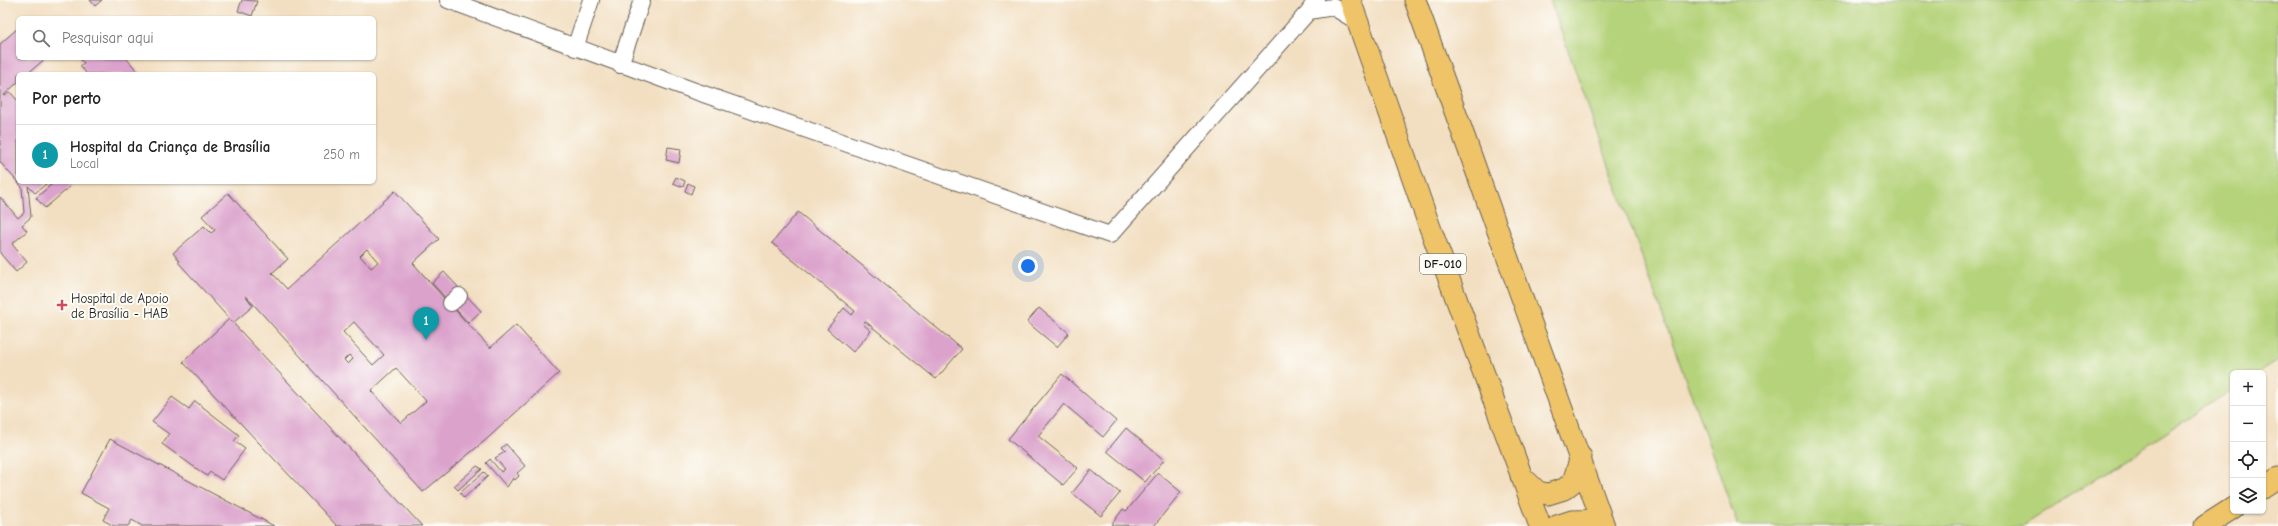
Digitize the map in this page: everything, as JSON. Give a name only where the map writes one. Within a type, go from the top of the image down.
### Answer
[{"type":"main road","name":"DF-010","points":[[1350,0],[1540,526]]},
{"type":"main road","points":[[1416,0],[1581,457],[1603,523],[1572,520],[1557,526]]},
{"type":"main road","points":[[1521,475],[1538,492],[1548,494],[1564,489],[1574,482],[1581,457]]},
{"type":"main road","points":[[2266,486],[2278,478]]},
{"type":"main road","points":[[2205,526],[2230,510]]},
{"type":"street","points":[[448,0],[620,65],[1110,235],[1312,6],[1333,7],[1358,22]]},
{"type":"street","points":[[575,48],[591,0]]},
{"type":"street","points":[[620,65],[642,0]]},
{"type":"green space","points":[[1550,0],[2278,0],[2278,360],[2263,370],[2230,370],[2230,391],[2023,526],[1738,526]]},
{"type":"building","points":[[90,0],[102,0],[95,6]]},
{"type":"building","points":[[242,0],[257,1],[252,16],[238,11]]},
{"type":"building","points":[[16,30],[16,60],[44,60],[29,72],[16,72],[16,84],[4,95],[5,96],[10,92],[16,99],[16,180],[0,162],[0,44]]},
{"type":"building","points":[[81,60],[128,60],[138,72],[85,72],[80,66],[84,63]]},
{"type":"building","points":[[668,147],[681,149],[679,163],[666,160]]},
{"type":"building","points":[[676,177],[685,181],[683,187],[673,183]]},
{"type":"building","points":[[688,183],[694,186],[691,194],[685,191]]},
{"type":"building","points":[[19,184],[46,184],[35,193],[28,186],[31,217],[22,225],[27,231],[12,244],[27,262],[16,272],[0,253],[0,197],[18,218],[24,213],[22,187]]},
{"type":"building","points":[[52,184],[69,184],[71,186],[45,208],[36,198]]},
{"type":"building","points":[[395,191],[439,239],[413,263],[434,287],[490,348],[516,325],[559,373],[488,438],[423,492],[246,296],[253,306],[233,323],[178,262],[180,261],[173,253],[204,226],[211,233],[215,230],[202,216],[228,193],[288,259],[272,273],[287,289]],"holes":[[[367,249],[378,262],[371,268],[360,256]],[[354,322],[384,355],[373,365],[343,332]],[[349,355],[353,359],[348,364],[344,360]],[[396,368],[426,401],[401,423],[371,391]]]},
{"type":"building","points":[[798,212],[962,349],[936,379],[865,321],[863,324],[871,331],[853,352],[827,329],[844,308],[852,315],[855,311],[772,243]]},
{"type":"building","points":[[444,272],[481,311],[468,323],[432,283]]},
{"type":"building","points":[[1039,308],[1069,333],[1057,347],[1027,322]]},
{"type":"building","points":[[229,319],[422,526],[337,526],[183,362]]},
{"type":"building","points":[[1062,374],[1116,421],[1103,437],[1064,404],[1038,436],[1078,468],[1063,485],[1008,439]]},
{"type":"building","points":[[172,397],[189,409],[195,401],[239,435],[234,441],[245,449],[222,480],[210,472],[207,476],[162,444],[169,434],[152,422]]},
{"type":"building","points":[[1126,428],[1164,460],[1145,482],[1107,451]]},
{"type":"building","points":[[110,439],[274,526],[142,526],[132,520],[128,526],[114,526],[103,520],[109,508],[81,493]]},
{"type":"building","points":[[506,444],[525,466],[517,473],[519,476],[515,480],[513,478],[507,487],[486,463],[490,459],[501,472],[505,469],[495,458],[505,452],[501,448]]},
{"type":"building","points":[[477,466],[482,469],[458,490],[454,486]]},
{"type":"building","points":[[1091,470],[1120,493],[1101,516],[1072,493]]},
{"type":"building","points":[[484,472],[488,476],[464,498],[460,493]]},
{"type":"building","points":[[1158,473],[1181,492],[1154,526],[1111,525],[1123,509],[1126,511],[1129,508]]},
{"type":"place","name":"Hospital de Apoio de Brasília - HAB","points":[[62,305]]},
{"type":"place","name":"Hospital da Criança de Brasília","points":[[426,340]]}]
